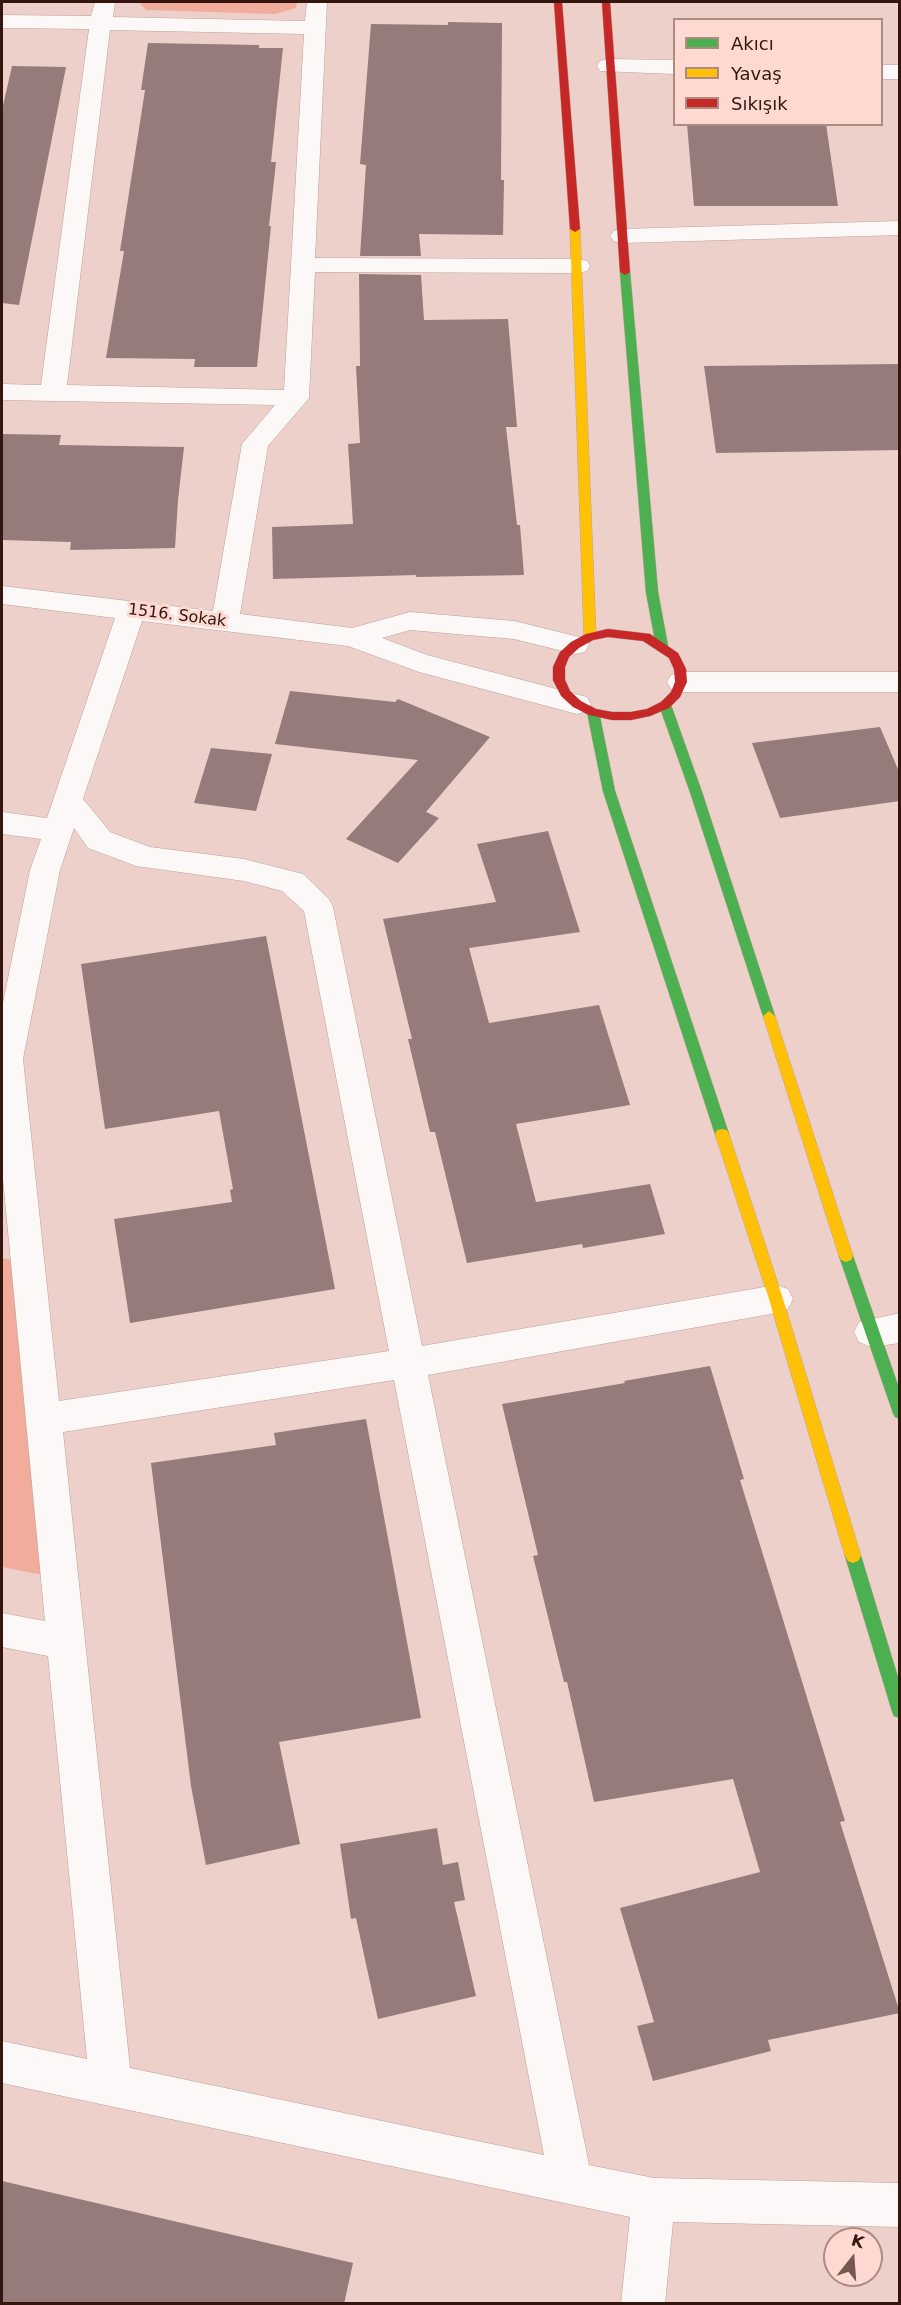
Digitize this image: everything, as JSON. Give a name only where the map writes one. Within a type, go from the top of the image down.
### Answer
[{"type":"street","points":[[225,621],[255,444],[296,398],[317,2]]},
{"type":"street","points":[[558,2],[578,266],[583,641]]},
{"type":"street","points":[[606,2],[608,66],[652,592],[662,646]]},
{"type":"street","points":[[2,21],[103,12],[316,28]]},
{"type":"street","points":[[53,394],[103,12]]},
{"type":"street","points":[[608,66],[673,67]]},
{"type":"street","points":[[883,72],[900,72]]},
{"type":"street","points":[[622,236],[900,228]]},
{"type":"street","points":[[303,265],[578,266]]},
{"type":"street","points":[[2,392],[296,398]]},
{"type":"street","name":"1516. Sokak","points":[[2,596],[352,637],[419,662],[585,708]]},
{"type":"street","points":[[111,2086],[44,1419],[4,1059],[45,870],[130,610]]},
{"type":"street","name":"1516. Sokak","points":[[352,637],[410,621],[514,630],[583,641]]},
{"type":"street","points":[[608,633],[627,634],[645,638],[662,646],[674,656],[680,669],[681,682],[676,694],[665,705],[650,712],[632,716],[612,716],[585,708],[565,693],[559,680],[559,667],[564,655],[583,641],[608,633]]},
{"type":"street","points":[[681,682],[900,682]]},
{"type":"street","points":[[665,705],[885,1330],[900,1413]]},
{"type":"street","points":[[585,708],[609,791],[776,1299],[900,1711]]},
{"type":"street","points":[[2,823],[63,815],[99,840],[147,858],[244,870],[292,882],[318,907],[571,2183]]},
{"type":"street","points":[[44,1419],[409,1363],[776,1299]]},
{"type":"street","points":[[2,1630],[66,1642]]},
{"type":"street","points":[[2,2062],[654,2200],[900,2205]]},
{"type":"street","points":[[643,2304],[654,2200]]},
{"type":"shaded area","points":[[139,2],[297,2],[296,8],[275,14],[146,10]]},
{"type":"shaded area","points":[[2,1258],[13,1260],[43,1575],[2,1567]]},
{"type":"building","points":[[448,22],[502,23],[503,235],[419,234],[421,256],[360,256],[366,165],[360,164],[371,24],[448,25]]},
{"type":"building","points":[[148,43],[259,45],[259,48],[283,48],[271,162],[276,162],[257,367],[194,367],[195,359],[106,358],[124,251],[120,251],[145,90],[141,90]]},
{"type":"building","points":[[12,66],[66,67],[19,305],[2,303],[2,110]]},
{"type":"building","points":[[687,126],[826,126],[838,206],[694,206]]},
{"type":"building","points":[[359,274],[421,275],[424,320],[508,319],[517,427],[506,427],[517,525],[520,525],[524,575],[273,579],[272,527],[353,524],[348,444],[360,443],[356,366],[360,366]]},
{"type":"building","points":[[900,364],[900,450],[716,453],[704,366]]},
{"type":"building","points":[[2,434],[61,435],[59,445],[184,447],[175,548],[70,550],[71,542],[2,540]]},
{"type":"building","points":[[290,691],[395,702],[398,699],[490,737],[426,812],[439,818],[398,863],[346,839],[418,760],[275,744]]},
{"type":"building","points":[[880,727],[900,774],[900,801],[780,818],[752,743]]},
{"type":"building","points":[[211,748],[272,754],[256,811],[194,803]]},
{"type":"building","points":[[548,831],[580,932],[469,948],[489,1023],[599,1005],[630,1105],[516,1124],[536,1202],[650,1184],[665,1234],[583,1248],[582,1244],[467,1263],[435,1132],[430,1132],[408,1039],[412,1039],[383,919],[496,902],[477,844]]},
{"type":"building","points":[[266,936],[335,1289],[130,1323],[114,1219],[232,1202],[230,1190],[233,1189],[219,1111],[105,1129],[81,964]]},
{"type":"building","points":[[710,1366],[744,1479],[740,1480],[845,1821],[840,1822],[900,2013],[768,2040],[771,2051],[653,2081],[637,2026],[654,2022],[620,1908],[760,1872],[733,1779],[594,1802],[567,1682],[564,1682],[533,1556],[538,1555],[502,1404]]},
{"type":"building","points":[[366,1419],[421,1718],[279,1742],[300,1844],[206,1865],[191,1786],[151,1463],[276,1445],[274,1433]]},
{"type":"building","points":[[437,1828],[443,1865],[458,1862],[465,1900],[454,1902],[476,1996],[378,2019],[356,1918],[351,1919],[340,1844]]},
{"type":"building","points":[[2,2181],[353,2263],[344,2304],[2,2304]]},
{"type":"traffic: fast","points":[[625,272],[652,592],[662,646]]},
{"type":"traffic: fast","points":[[665,705],[696,792],[769,1016]]},
{"type":"traffic: fast","points":[[593,712],[609,791],[722,1134]]},
{"type":"traffic: fast","points":[[846,1256],[900,1413]]},
{"type":"traffic: fast","points":[[853,1556],[900,1711]]},
{"type":"traffic: slow","points":[[575,229],[590,637]]},
{"type":"traffic: slow","points":[[769,1016],[846,1256]]},
{"type":"traffic: slow","points":[[722,1134],[776,1299],[853,1556]]},
{"type":"traffic: jam","points":[[558,2],[575,229]]},
{"type":"traffic: jam","points":[[606,2],[625,272]]},
{"type":"traffic: jam","points":[[608,633],[646,637],[674,656],[680,669],[681,682],[676,694],[665,705],[650,712],[631,716],[612,716],[593,712],[577,704],[565,693],[559,680],[559,667],[564,655],[575,645],[590,637],[608,633]]}]
